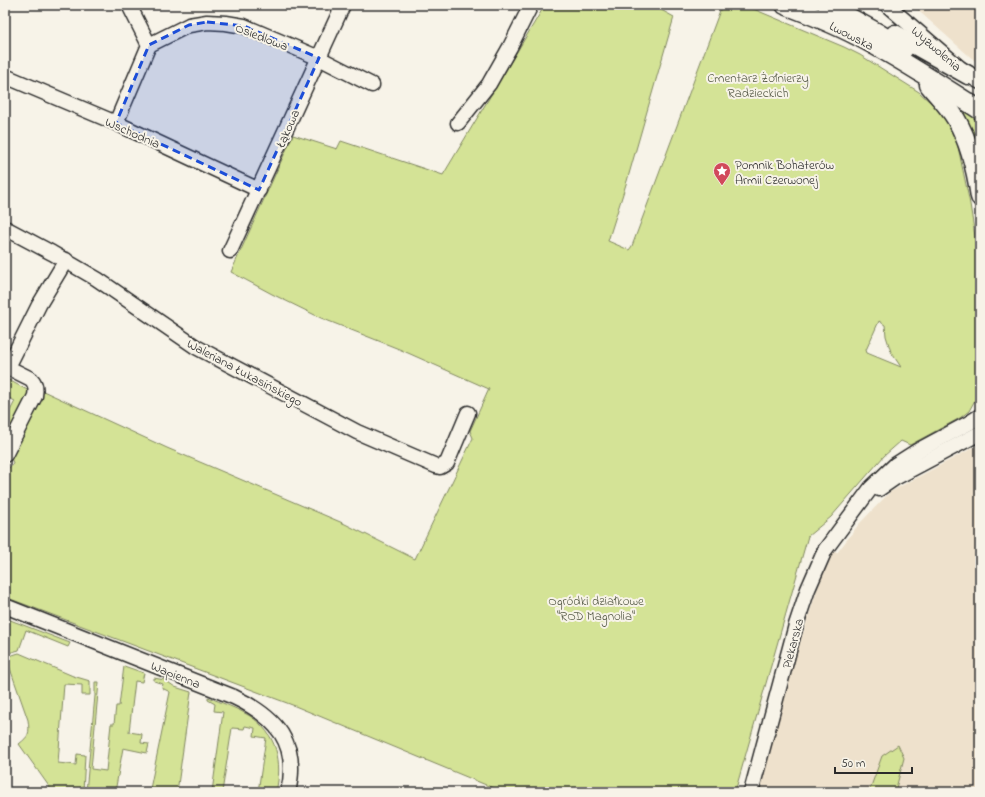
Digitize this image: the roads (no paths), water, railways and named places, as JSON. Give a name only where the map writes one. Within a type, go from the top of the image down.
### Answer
[{"type":"main road","name":"Lwowska","points":[[785,5],[835,25],[916,71]]},
{"type":"main road","name":"Lwowska","points":[[827,5],[878,33],[948,77]]},
{"type":"main road","points":[[845,14],[867,18],[974,79]]},
{"type":"main road","name":"Wyzwolenia","points":[[916,71],[980,110]]},
{"type":"main road","points":[[916,71],[941,98],[956,119],[969,148],[980,197]]},
{"type":"main road","name":"Wyzwolenia","points":[[948,77],[980,96]]},
{"type":"street","points":[[116,123],[149,45],[129,5]]},
{"type":"street","name":"Łąkowa","points":[[230,251],[260,190],[343,5]]},
{"type":"street","points":[[458,123],[489,84],[531,5]]},
{"type":"street","name":"Wyzwolenia","points":[[887,5],[974,79]]},
{"type":"street","name":"Osiedlowa","points":[[149,45],[189,25],[207,22],[244,26],[319,58],[372,85]]},
{"type":"street","name":"Wschodnia","points":[[5,76],[116,123],[260,190]]},
{"type":"street","name":"Waleriana Łukasińskiego","points":[[5,228],[66,260],[110,287],[196,347],[358,432],[436,466],[440,467],[447,463],[468,413]]},
{"type":"street","points":[[5,455],[35,396],[36,390],[34,382],[7,366],[39,305],[66,260]]},
{"type":"street","name":"Piekarska","points":[[751,792],[808,589],[825,550],[871,488],[895,464],[980,416]]},
{"type":"street","name":"Piekarska","points":[[859,505],[895,478],[980,433]]},
{"type":"street","name":"Wapienna","points":[[5,606],[234,697],[263,713],[281,733],[288,751],[291,768],[288,792]]},
{"type":"place","name":"Pomnik Bohaterów Armii Czerwonej","points":[[722,186]]},
{"type":"park label","name":"Cmentarz Żołnierzy Radzieckich","points":[[758,84]]},
{"type":"park label","name":"Ogródki działkowe \"ROD Magnolia\"","points":[[596,608]]}]
